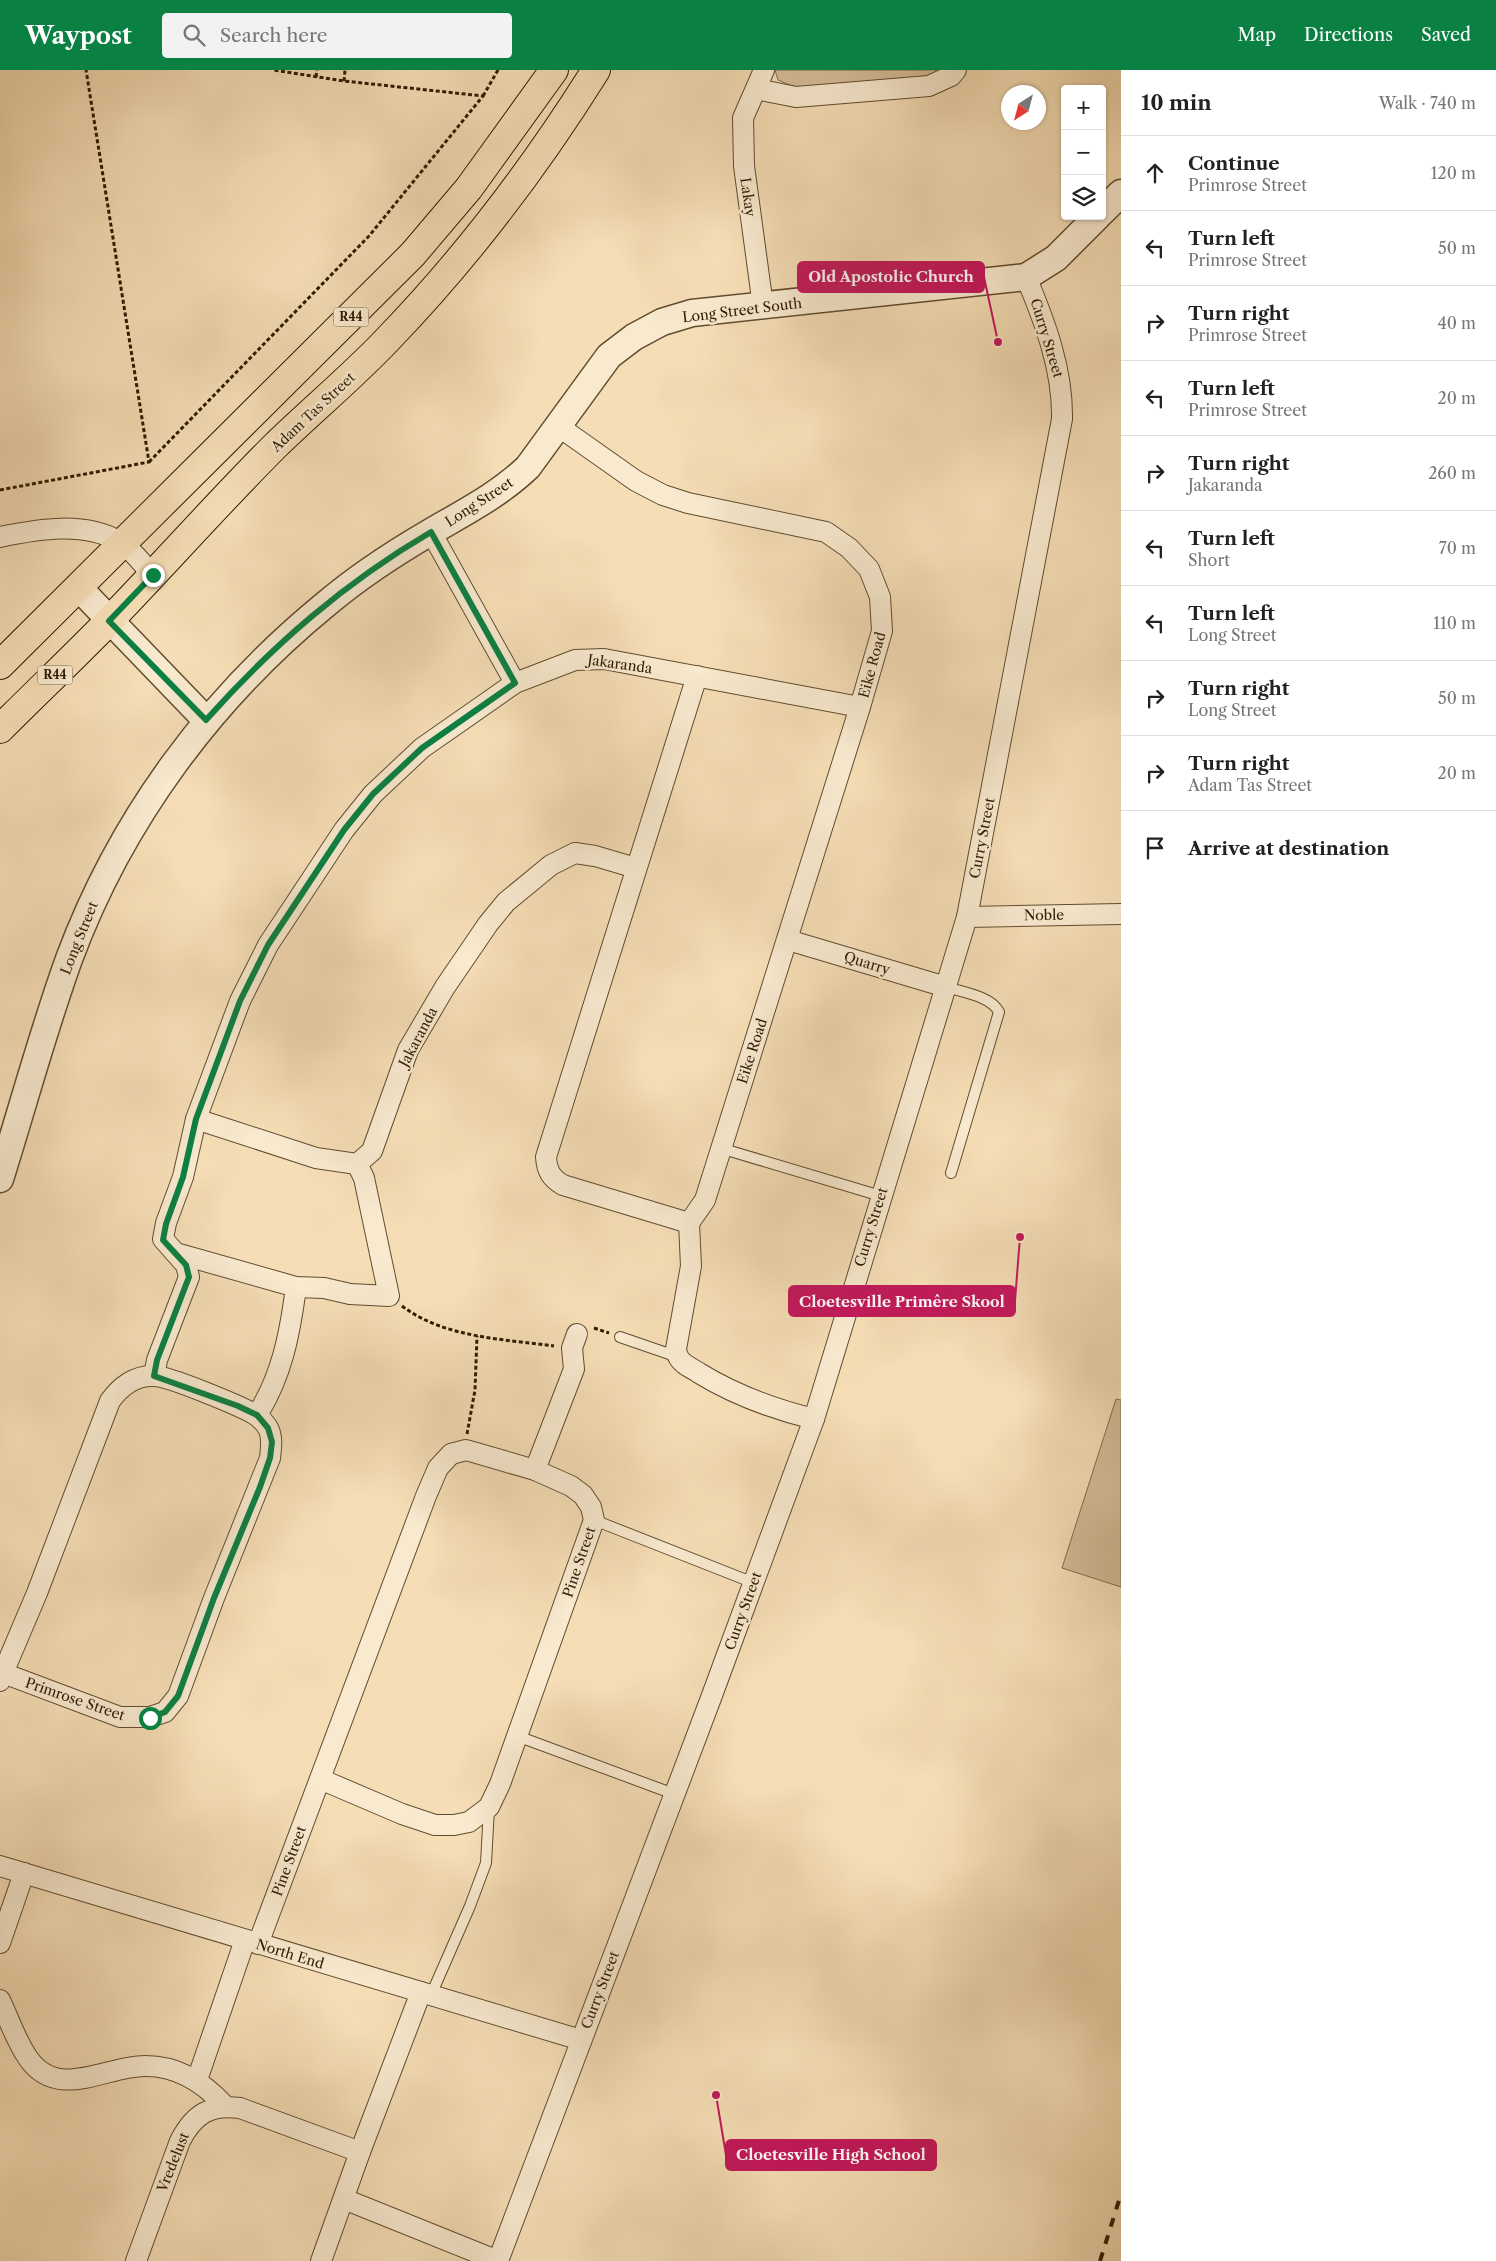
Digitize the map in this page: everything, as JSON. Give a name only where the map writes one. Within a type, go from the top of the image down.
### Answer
[{"type":"main road","name":"R44","points":[[0,665],[122,542],[342,327],[413,254],[469,188],[554,70]]},
{"type":"main road","name":"Adam Tas Street","points":[[0,729],[109,621],[275,446],[339,388],[388,339],[441,281],[509,199],[596,70]]},
{"type":"street","name":"Lakay","points":[[763,306],[744,166],[743,118],[764,70]]},
{"type":"street","points":[[756,89],[796,97],[929,86],[951,76],[956,70]]},
{"type":"street","points":[[1106,208],[1121,193]]},
{"type":"street","name":"Long Street South","points":[[558,426],[609,356],[634,337],[662,322],[692,313],[1026,277],[1056,258],[1094,220]]},
{"type":"street","name":"Curry Street","points":[[498,2261],[814,1419],[880,1196],[967,917],[1062,419],[1062,394],[1055,360],[1026,277]]},
{"type":"street","name":"Long Street","points":[[0,1179],[69,960],[91,905],[118,851],[156,788],[206,720],[256,666],[328,602],[378,565],[492,497],[513,482],[528,467],[558,426]]},
{"type":"street","name":"Eike Road","points":[[558,426],[636,481],[663,495],[688,503],[826,532],[850,548],[869,569],[880,597],[882,631],[860,707],[705,1200],[689,1223]]},
{"type":"street","points":[[0,537],[22,533],[75,529],[100,534],[122,542],[153,575]]},
{"type":"street","points":[[431,532],[515,683]]},
{"type":"street","points":[[78,587],[206,720]]},
{"type":"street","name":"Jakaranda","points":[[176,1253],[163,1240],[164,1231],[183,1177],[196,1119],[240,1001],[264,953],[344,830],[373,794],[422,748],[515,683],[566,662],[585,658],[604,659],[860,707]]},
{"type":"street","points":[[697,676],[550,1142],[546,1157],[547,1167],[556,1181],[573,1190],[689,1223],[691,1266],[676,1349],[678,1357],[683,1363],[704,1376],[752,1400],[785,1412],[814,1419]]},
{"type":"street","name":"Jakaranda","points":[[357,1164],[372,1151],[408,1050],[445,987],[488,924],[506,902],[551,865],[575,853],[595,856],[636,868]]},
{"type":"street","name":"Noble","points":[[967,917],[1121,914]]},
{"type":"street","name":"Quarry","points":[[788,940],[946,987]]},
{"type":"street","points":[[176,1253],[296,1287],[324,1288],[350,1294],[389,1296],[364,1178],[357,1164],[316,1158],[196,1119]]},
{"type":"street","points":[[176,1253],[186,1265],[189,1277],[157,1360],[154,1376],[238,1406],[257,1415],[266,1401],[290,1335],[296,1287]]},
{"type":"street","points":[[535,1470],[574,1369],[580,1336]]},
{"type":"street","name":"Primrose Street","points":[[154,1376],[132,1380],[118,1390],[110,1401],[37,1593],[1,1677],[120,1717],[150,1718],[165,1712],[178,1696],[214,1598],[270,1458],[272,1442],[268,1428],[257,1415]]},
{"type":"street","name":"Pine Street","points":[[197,2080],[251,1942],[320,1779],[438,1468],[451,1454],[466,1450],[535,1470],[571,1486],[583,1495],[591,1507],[594,1520],[517,1736],[489,1808]]},
{"type":"street","points":[[320,1779],[402,1814],[435,1824],[454,1825],[469,1822],[489,1808]]},
{"type":"street","name":"North End","points":[[0,1866],[581,2040]]},
{"type":"street","points":[[0,1939],[24,1874]]},
{"type":"street","points":[[321,2261],[360,2152],[426,1993]]},
{"type":"street","points":[[0,2000],[28,2059],[46,2073],[62,2079],[74,2080],[129,2067],[146,2066],[164,2069],[197,2080],[225,2106],[256,2113],[360,2152]]},
{"type":"street","name":"Vredelust","points":[[136,2261],[180,2141],[187,2128],[197,2117],[208,2110],[225,2106]]},
{"type":"street","points":[[344,2198],[498,2261]]},
{"type":"lane","points":[[946,987],[988,1001],[999,1012],[951,1174]]},
{"type":"lane","points":[[720,1148],[880,1196]]},
{"type":"lane","points":[[620,1337],[678,1357]]},
{"type":"lane","points":[[594,1520],[754,1583]]},
{"type":"lane","points":[[517,1736],[674,1794]]},
{"type":"lane","points":[[426,1993],[470,1906],[486,1863],[489,1808]]},
{"type":"path","points":[[86,70],[149,462]]},
{"type":"path","points":[[273,70],[344,81],[483,96]]},
{"type":"path","points":[[316,77],[317,70]]},
{"type":"path","points":[[344,81],[345,70]]},
{"type":"path","points":[[0,490],[149,462],[369,236],[483,96],[498,70]]},
{"type":"path","points":[[389,1296],[410,1312],[429,1322],[477,1336],[620,1337]]},
{"type":"path","points":[[466,1450],[475,1390],[477,1336]]},
{"type":"shaded area","points":[[775,70],[943,70],[939,74],[923,77],[804,88],[792,86],[778,80]]},
{"type":"shaded area","points":[[1116,1399],[1121,1400],[1121,1587],[1062,1568]]},
{"type":"railway","points":[[1100,2261],[1121,2194]]},
{"type":"place","name":"Old Apostolic Church","points":[[998,342]]},
{"type":"place","name":"Cloetesville Primêre Skool","points":[[1020,1237]]},
{"type":"place","name":"Cloetesville High School","points":[[716,2095]]},
{"type":"route","points":[[150,1718],[165,1712],[178,1696],[214,1598],[260,1487],[270,1458],[272,1442],[268,1428],[257,1415],[168,1379],[154,1376],[157,1360],[189,1277],[186,1265],[163,1240],[166,1224],[183,1177],[196,1119],[240,1001],[268,945],[344,830],[373,794],[422,748],[515,683],[431,532],[378,565],[328,602],[281,641],[206,720],[109,621],[153,575]]}]
